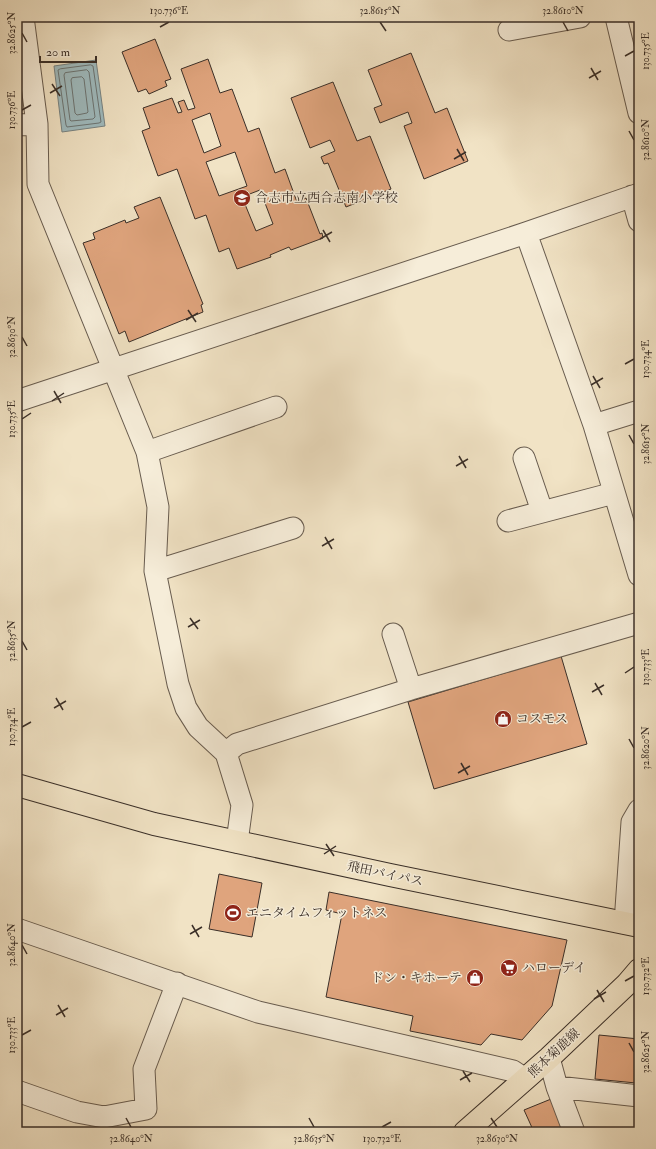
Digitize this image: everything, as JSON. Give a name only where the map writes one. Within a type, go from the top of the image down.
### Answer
[{"type":"main road","name":"飛田バイパス","points":[[17,785],[154,824],[390,875],[632,924]]},
{"type":"main road","name":"熊本菊鹿線","points":[[477,1127],[525,1079],[628,984],[639,970]]},
{"type":"street","points":[[24,17],[27,124],[38,184],[147,452],[158,507],[155,572],[178,684],[186,708],[198,727],[226,753],[242,805],[237,842]]},
{"type":"street","points":[[509,30],[580,17]]},
{"type":"street","points":[[616,17],[639,112]]},
{"type":"street","points":[[17,401],[526,233],[635,195],[639,220]]},
{"type":"street","points":[[526,233],[594,425],[639,575]]},
{"type":"street","points":[[147,452],[276,407]]},
{"type":"street","points":[[594,425],[639,411]]},
{"type":"street","points":[[524,458],[542,512]]},
{"type":"street","points":[[508,521],[614,493]]},
{"type":"street","points":[[155,572],[293,528]]},
{"type":"street","points":[[226,753],[237,744],[411,689],[639,623]]},
{"type":"street","points":[[393,634],[411,689]]},
{"type":"street","points":[[632,924],[632,822],[639,810]]},
{"type":"street","points":[[17,929],[258,1012],[513,1071],[525,1079]]},
{"type":"street","points":[[17,1090],[77,1112],[104,1117],[146,1110],[144,1069],[177,983]]},
{"type":"street","points":[[549,1058],[557,1087],[574,1132]]},
{"type":"street","points":[[557,1087],[639,1096]]},
{"type":"water","points":[[96,60],[105,126],[62,132],[54,66]]},
{"type":"building","points":[[155,39],[171,79],[165,81],[167,86],[149,94],[146,89],[138,92],[122,52]]},
{"type":"building","points":[[411,53],[435,113],[447,108],[468,161],[424,179],[404,126],[412,123],[408,112],[380,123],[374,108],[382,105],[368,70]]},
{"type":"building","points":[[208,59],[220,93],[232,89],[248,132],[259,128],[275,173],[285,169],[297,202],[306,198],[323,238],[291,250],[289,247],[270,255],[271,257],[237,269],[229,248],[219,252],[206,215],[195,219],[177,169],[158,176],[142,131],[150,128],[143,108],[172,98],[178,113],[182,112],[178,102],[184,100],[188,110],[195,108],[181,69]],"holes":[[[210,113],[221,146],[204,153],[192,120]],[[235,152],[247,186],[219,196],[206,162]],[[260,190],[273,224],[256,231],[242,197]]]},
{"type":"building","points":[[333,82],[357,141],[370,136],[391,189],[346,207],[328,163],[324,164],[321,157],[335,151],[330,140],[310,148],[291,98]]},
{"type":"building","points":[[160,197],[203,304],[201,305],[203,312],[129,342],[125,331],[119,334],[83,243],[95,239],[93,233],[125,220],[126,223],[139,218],[134,207]]},
{"type":"building","points":[[561,656],[587,744],[434,789],[408,702]]},
{"type":"building","points":[[219,874],[262,883],[252,937],[209,929]]},
{"type":"building","points":[[329,892],[567,940],[552,1006],[522,1040],[491,1034],[481,1045],[410,1031],[413,1016],[326,997],[342,914],[326,910]]},
{"type":"building","points":[[599,1035],[639,1039],[639,1060],[637,1060],[636,1083],[595,1079]]},
{"type":"building","points":[[556,1097],[570,1132],[534,1132],[524,1110]]},
{"type":"place","name":"合志市立西合志南小学校","points":[[242,198]]},
{"type":"place","name":"コスモス","points":[[503,719]]},
{"type":"place","name":"エニタイムフィットネス","points":[[233,913]]},
{"type":"place","name":"ハローデイ","points":[[509,968]]},
{"type":"place","name":"ドン・キホーテ","points":[[475,978]]}]
